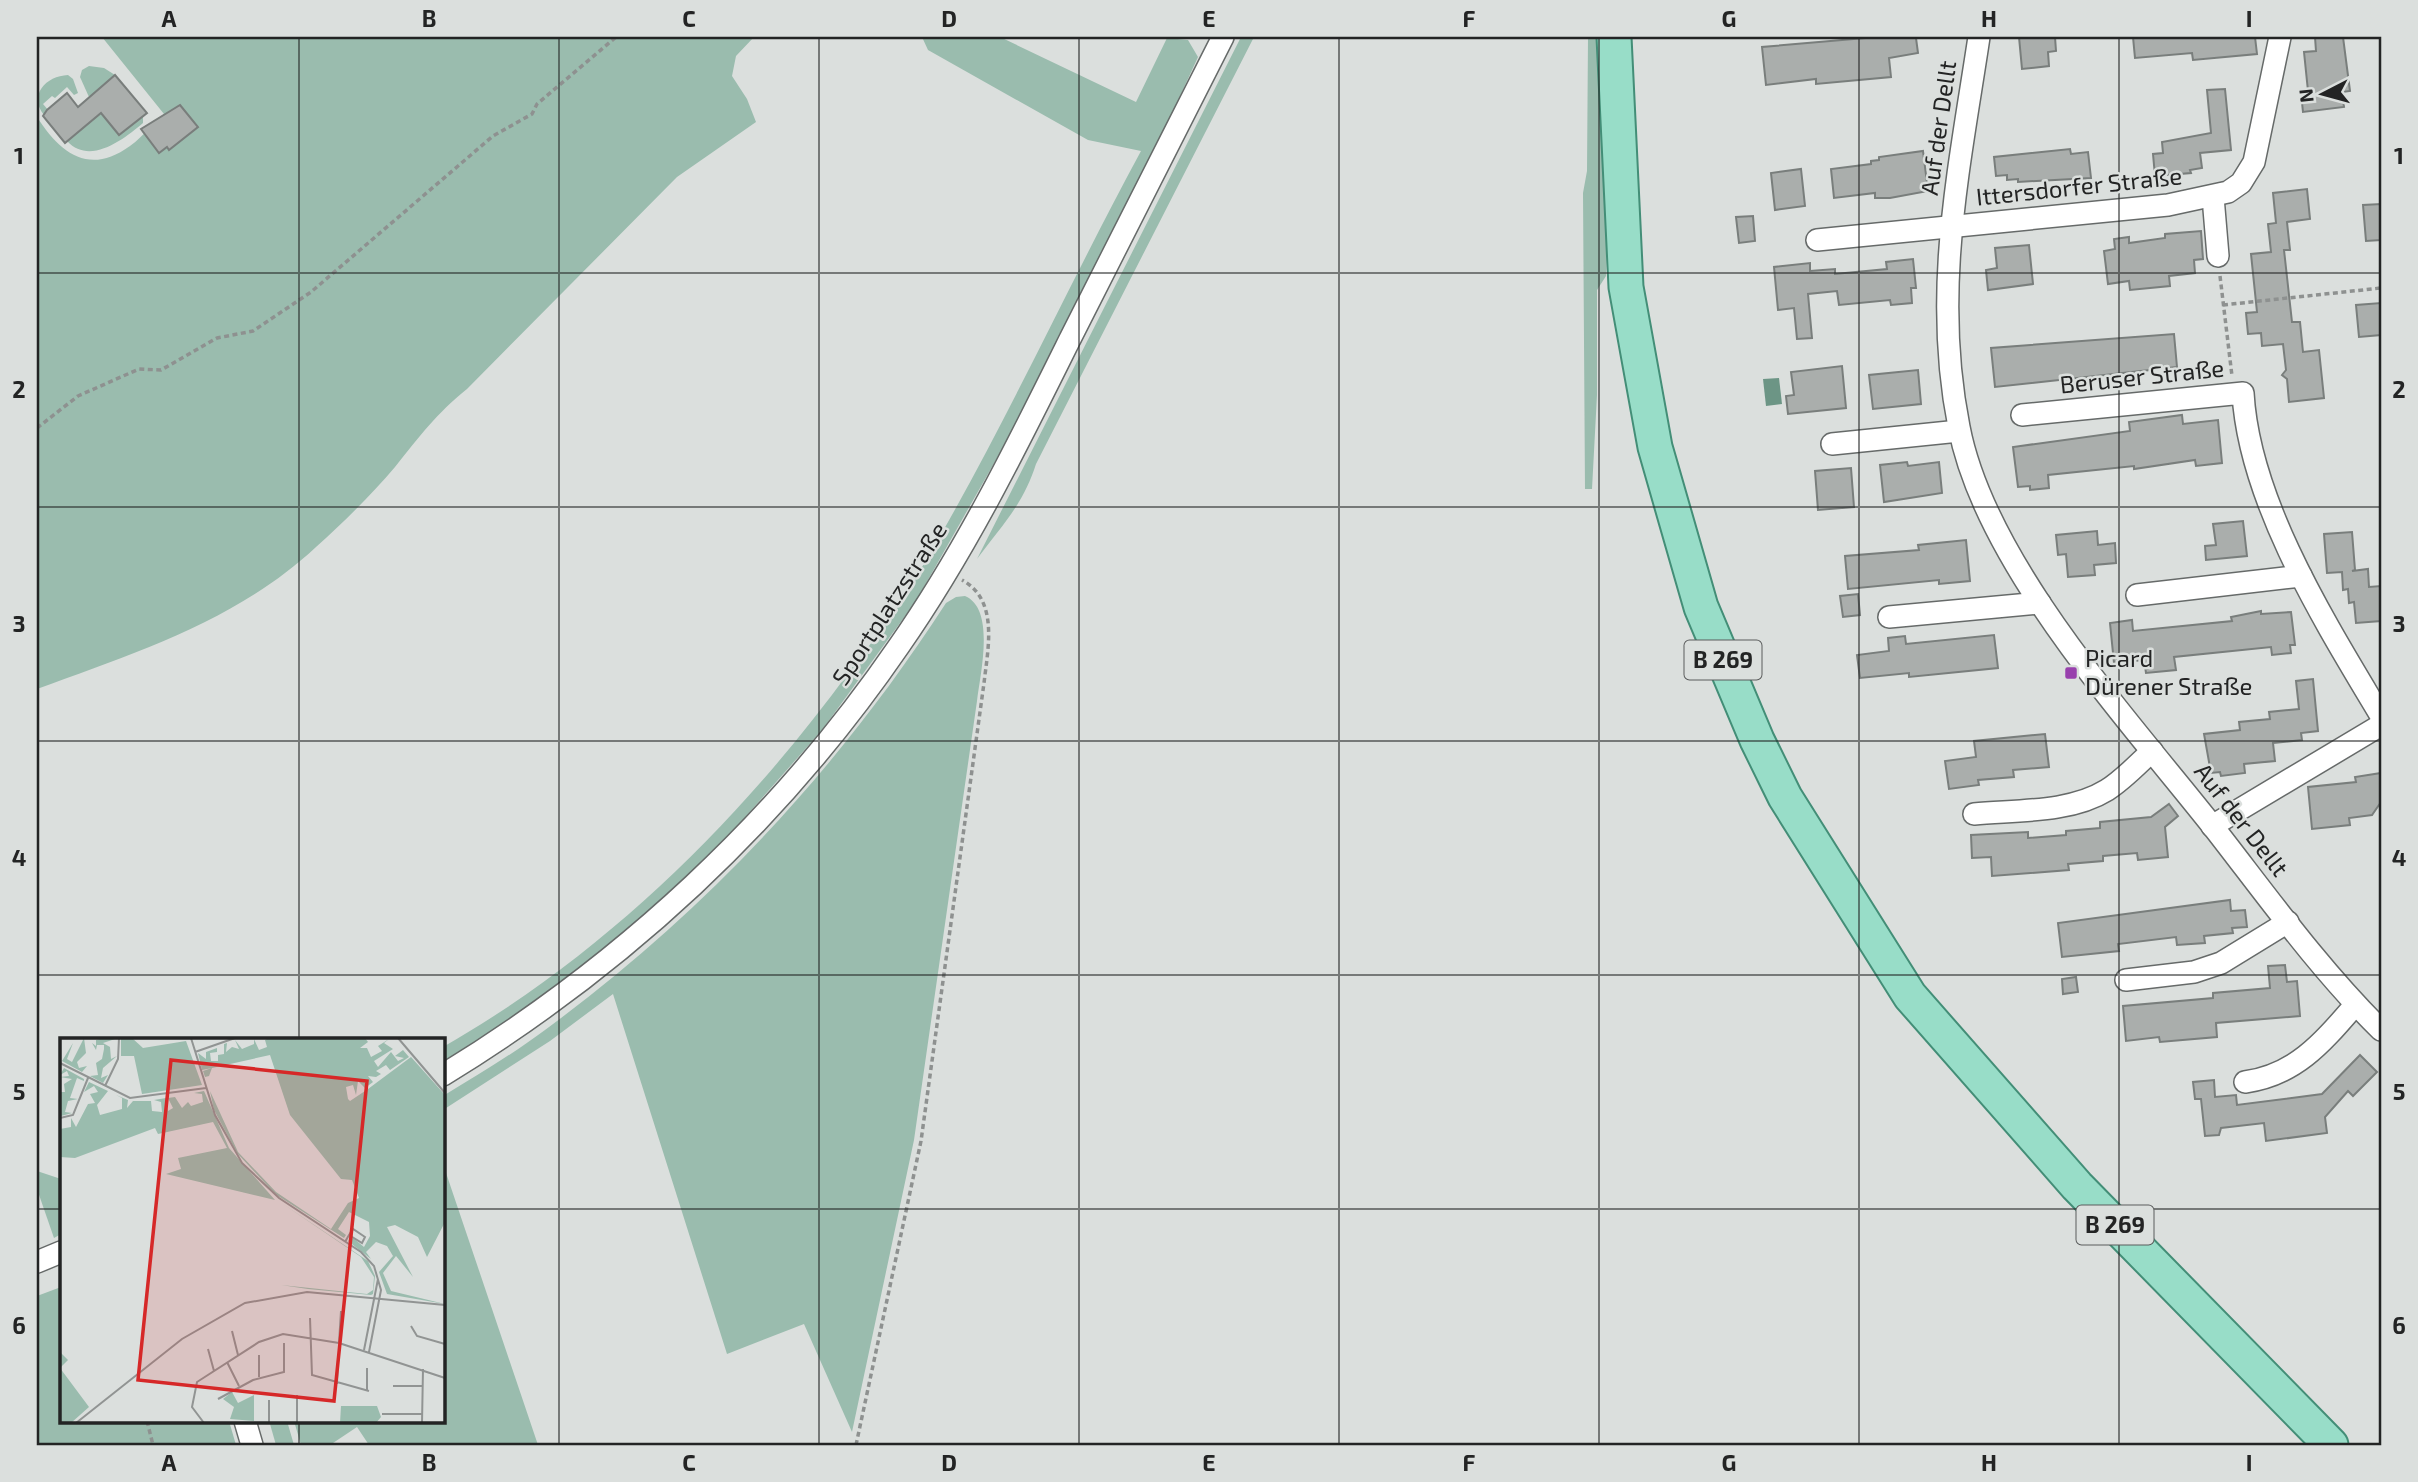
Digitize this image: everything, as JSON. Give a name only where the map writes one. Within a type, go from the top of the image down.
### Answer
[{"type":"main road","name":"B 269","points":[[1614,37],[1626,287],[1655,447],[1701,607],[1757,740],[1785,797],[1910,996],[2077,1186],[2331,1445]]},
{"type":"street","name":"Sportplatzstraße","points":[[444,1074],[513,1031],[596,970],[709,871],[770,809],[838,727],[899,647],[947,571],[1015,451],[1223,37]]},
{"type":"street","name":"Auf der Dellt","points":[[1979,37],[1951,226],[1946,285],[1946,336],[1959,431],[1991,517],[2040,603],[2152,751],[2356,1005],[2381,1030]]},
{"type":"street","name":"Ittersdorfer Straße","points":[[1951,226],[2154,207],[2213,197],[2242,183],[2254,162],[2280,37]]},
{"type":"street","name":"Ittersdorfer Straße","points":[[2213,197],[2218,257]]},
{"type":"street","name":"Auf der Dellt","points":[[1817,240],[1951,226]]},
{"type":"street","name":"Beruser Straße","points":[[2022,415],[2243,393],[2244,423],[2251,451],[2301,576],[2381,716]]},
{"type":"street","points":[[1832,444],[1959,431]]},
{"type":"street","points":[[2137,595],[2301,576]]},
{"type":"street","points":[[1889,617],[2040,603]]},
{"type":"street","points":[[2212,826],[2381,724]]},
{"type":"street","points":[[1974,814],[2067,805],[2091,799],[2110,789],[2152,751]]},
{"type":"street","points":[[2126,979],[2194,972],[2221,963],[2288,922]]},
{"type":"street","points":[[2245,1082],[2273,1077],[2295,1066],[2316,1049],[2356,1005]]},
{"type":"street","points":[[37,1262],[60,1252]]},
{"type":"street","points":[[245,1422],[252,1445]]},
{"type":"path","points":[[37,428],[78,396],[139,369],[161,370],[217,338],[253,331],[311,292],[493,136],[532,114],[537,104],[616,37]]},
{"type":"path","points":[[2218,257],[2228,364],[2243,393]]},
{"type":"path","points":[[2223,305],[2381,288]]},
{"type":"path","points":[[856,1445],[921,1141],[990,637],[988,613],[973,586],[947,571]]},
{"type":"path","points":[[147,1422],[153,1445]]},
{"type":"shaded area","points":[[102,37],[754,37],[736,56],[732,76],[747,99],[756,122],[677,177],[437,416],[357,508],[286,573],[219,615],[184,632],[37,689],[37,117],[55,141],[66,150],[89,160],[115,155],[130,146],[164,114]]},
{"type":"shaded area","points":[[922,37],[1000,37],[1136,102],[1167,38],[1188,40],[1198,57],[1153,155],[1027,405],[916,601],[822,730],[718,848],[643,920],[540,1000],[444,1061],[444,1046],[502,1011],[559,971],[666,881],[762,781],[807,727],[894,613],[939,538],[1141,151],[1088,140],[928,50]]},
{"type":"shaded area","points":[[1241,37],[1254,37],[1036,464],[1025,491],[977,559]]},
{"type":"shaded area","points":[[1588,37],[1604,37],[1607,242],[1606,276],[1597,290],[1597,395],[1592,489],[1585,489],[1583,193],[1587,171]]},
{"type":"shaded area","points":[[89,66],[104,68],[115,75],[89,97],[80,77],[82,70]]},
{"type":"shaded area","points":[[68,75],[73,79],[78,93],[74,95],[67,87],[55,98],[52,96],[43,104],[49,111],[44,115],[38,100],[42,88],[53,79]]},
{"type":"shaded area","points":[[101,113],[119,135],[143,116],[143,123],[117,142],[96,151],[76,148],[67,141]]},
{"type":"shaded area","points":[[1779,378],[1782,404],[1766,406],[1763,379]]},
{"type":"shaded area","points":[[965,596],[975,603],[980,614],[984,644],[981,675],[914,1140],[852,1432],[804,1324],[727,1354],[613,994],[550,1041],[444,1109],[444,1095],[508,1056],[604,985],[714,887],[814,780],[860,724],[946,603],[956,597]]},
{"type":"shaded area","points":[[444,1167],[538,1445],[369,1445],[357,1427],[330,1445],[301,1445],[294,1422],[444,1422]]},
{"type":"shaded area","points":[[37,1171],[60,1179],[60,1235],[54,1238],[37,1189]]},
{"type":"shaded area","points":[[60,1287],[60,1422],[229,1422],[236,1445],[37,1445],[37,1296]]},
{"type":"shaded area","points":[[287,1422],[294,1445],[276,1445],[270,1424]]},
{"type":"building","points":[[1877,37],[1916,38],[1918,53],[1889,58],[1891,77],[1816,84],[1816,79],[1766,85],[1762,47]]},
{"type":"building","points":[[2019,37],[2055,37],[2056,51],[2048,52],[2049,66],[2022,69]]},
{"type":"building","points":[[2133,37],[2255,37],[2257,54],[2193,60],[2192,53],[2135,58]]},
{"type":"building","points":[[2315,37],[2343,37],[2350,91],[2342,92],[2344,107],[2303,112],[2301,93],[2308,91],[2304,52],[2316,51]]},
{"type":"building","points":[[115,75],[147,113],[119,135],[101,113],[65,143],[43,116],[47,110],[67,93],[78,107]]},
{"type":"building","points":[[2225,89],[2231,150],[2200,153],[2202,168],[2190,170],[2191,173],[2155,176],[2153,154],[2163,153],[2162,142],[2211,133],[2207,90]]},
{"type":"building","points":[[180,105],[198,127],[169,150],[167,147],[159,153],[141,129]]},
{"type":"building","points":[[2070,149],[2071,154],[2088,152],[2091,178],[2018,182],[2018,179],[2007,180],[2007,175],[1996,176],[1994,157]]},
{"type":"building","points":[[1923,151],[1928,191],[1890,198],[1875,198],[1875,193],[1834,198],[1831,169],[1871,164],[1871,161],[1879,160],[1879,157]]},
{"type":"building","points":[[1801,169],[1805,206],[1775,210],[1771,173]]},
{"type":"building","points":[[2307,189],[2310,219],[2287,222],[2290,250],[2284,250],[2292,322],[2300,322],[2303,352],[2319,350],[2324,398],[2289,402],[2287,379],[2282,375],[2286,370],[2283,344],[2262,346],[2261,333],[2248,334],[2246,313],[2257,312],[2251,254],[2271,252],[2268,224],[2276,223],[2273,193]]},
{"type":"building","points":[[2381,204],[2381,240],[2366,241],[2363,205]]},
{"type":"building","points":[[1753,216],[1755,241],[1739,243],[1736,217]]},
{"type":"building","points":[[2201,231],[2203,259],[2194,260],[2195,273],[2169,276],[2170,286],[2130,290],[2129,281],[2108,284],[2104,251],[2115,249],[2114,239],[2129,237],[2129,243],[2165,238],[2165,234]]},
{"type":"building","points":[[2029,245],[2033,284],[1988,290],[1986,270],[1997,268],[1995,248]]},
{"type":"building","points":[[1913,259],[1916,288],[1911,288],[1912,303],[1891,305],[1890,300],[1839,305],[1837,291],[1808,294],[1812,338],[1797,339],[1794,308],[1778,310],[1774,267],[1810,263],[1810,271],[1835,269],[1835,274],[1887,269],[1886,262]]},
{"type":"building","points":[[2381,303],[2381,335],[2359,337],[2356,305]]},
{"type":"building","points":[[2174,334],[2177,367],[1995,387],[1991,348]]},
{"type":"building","points":[[1842,366],[1846,408],[1788,414],[1786,396],[1794,395],[1791,372]]},
{"type":"building","points":[[1918,370],[1921,404],[1873,409],[1869,375]]},
{"type":"building","points":[[2182,415],[2183,424],[2218,420],[2222,463],[2196,466],[2195,460],[2134,469],[2134,466],[2048,475],[2049,488],[2030,490],[2030,486],[2018,487],[2013,447],[2130,431],[2129,422]]},
{"type":"building","points":[[1907,462],[1908,466],[1939,462],[1942,493],[1884,502],[1880,465]]},
{"type":"building","points":[[1851,468],[1854,507],[1818,510],[1815,471]]},
{"type":"building","points":[[2243,521],[2247,556],[2206,560],[2205,546],[2216,545],[2213,524]]},
{"type":"building","points":[[2097,531],[2098,545],[2115,543],[2116,563],[2094,565],[2095,575],[2068,577],[2066,554],[2058,555],[2056,535]]},
{"type":"building","points":[[2352,532],[2355,570],[2352,571],[2368,569],[2369,587],[2381,586],[2381,621],[2356,623],[2354,602],[2349,603],[2348,589],[2343,590],[2342,572],[2327,573],[2324,534]]},
{"type":"building","points":[[1966,540],[1970,581],[1939,584],[1939,580],[1848,589],[1845,556],[1919,550],[1918,545]]},
{"type":"building","points":[[1858,594],[1860,615],[1843,617],[1840,596]]},
{"type":"building","points":[[2261,611],[2261,614],[2291,612],[2295,645],[2290,645],[2291,653],[2272,655],[2271,647],[2174,657],[2176,670],[2146,673],[2144,660],[2114,663],[2110,623],[2132,620],[2133,631],[2232,621],[2231,617]]},
{"type":"building","points":[[1994,635],[1998,668],[1909,677],[1909,673],[1860,678],[1857,655],[1889,651],[1888,638],[1905,636],[1906,644]]},
{"type":"building","points":[[2313,679],[2318,731],[2301,733],[2302,740],[2273,743],[2275,761],[2244,764],[2245,773],[2221,776],[2220,772],[2211,773],[2204,734],[2240,730],[2239,722],[2270,719],[2269,712],[2299,709],[2296,681]]},
{"type":"building","points":[[2045,734],[2049,767],[2013,770],[2014,777],[1978,780],[1979,785],[1949,789],[1945,761],[1976,757],[1974,741]]},
{"type":"building","points":[[2381,773],[2381,802],[2372,815],[2349,818],[2350,825],[2312,829],[2308,787],[2356,782],[2355,777]]},
{"type":"building","points":[[2169,804],[2178,816],[2165,827],[2168,857],[2138,860],[2137,853],[2103,856],[2103,861],[2068,864],[2069,870],[1992,876],[1991,857],[1972,858],[1971,835],[2028,832],[2028,838],[2066,835],[2066,831],[2100,828],[2100,822],[2151,817]]},
{"type":"building","points":[[2230,900],[2231,911],[2245,910],[2247,927],[2232,928],[2233,933],[2204,936],[2205,943],[2177,945],[2176,937],[2118,944],[2119,951],[2062,957],[2058,923]]},
{"type":"building","points":[[2285,965],[2287,982],[2297,981],[2300,1016],[2216,1023],[2217,1037],[2160,1042],[2159,1037],[2126,1041],[2123,1006],[2213,998],[2213,993],[2270,988],[2268,966]]},
{"type":"building","points":[[2076,977],[2078,992],[2063,994],[2062,979]]},
{"type":"building","points":[[2360,1055],[2377,1072],[2353,1096],[2348,1091],[2325,1117],[2327,1133],[2266,1141],[2264,1123],[2221,1128],[2219,1135],[2205,1136],[2201,1099],[2195,1099],[2193,1082],[2214,1080],[2215,1097],[2236,1095],[2237,1105],[2322,1094]]},
{"type":"place","name":"Picard Dürener Straße","points":[[2071,673]]}]
